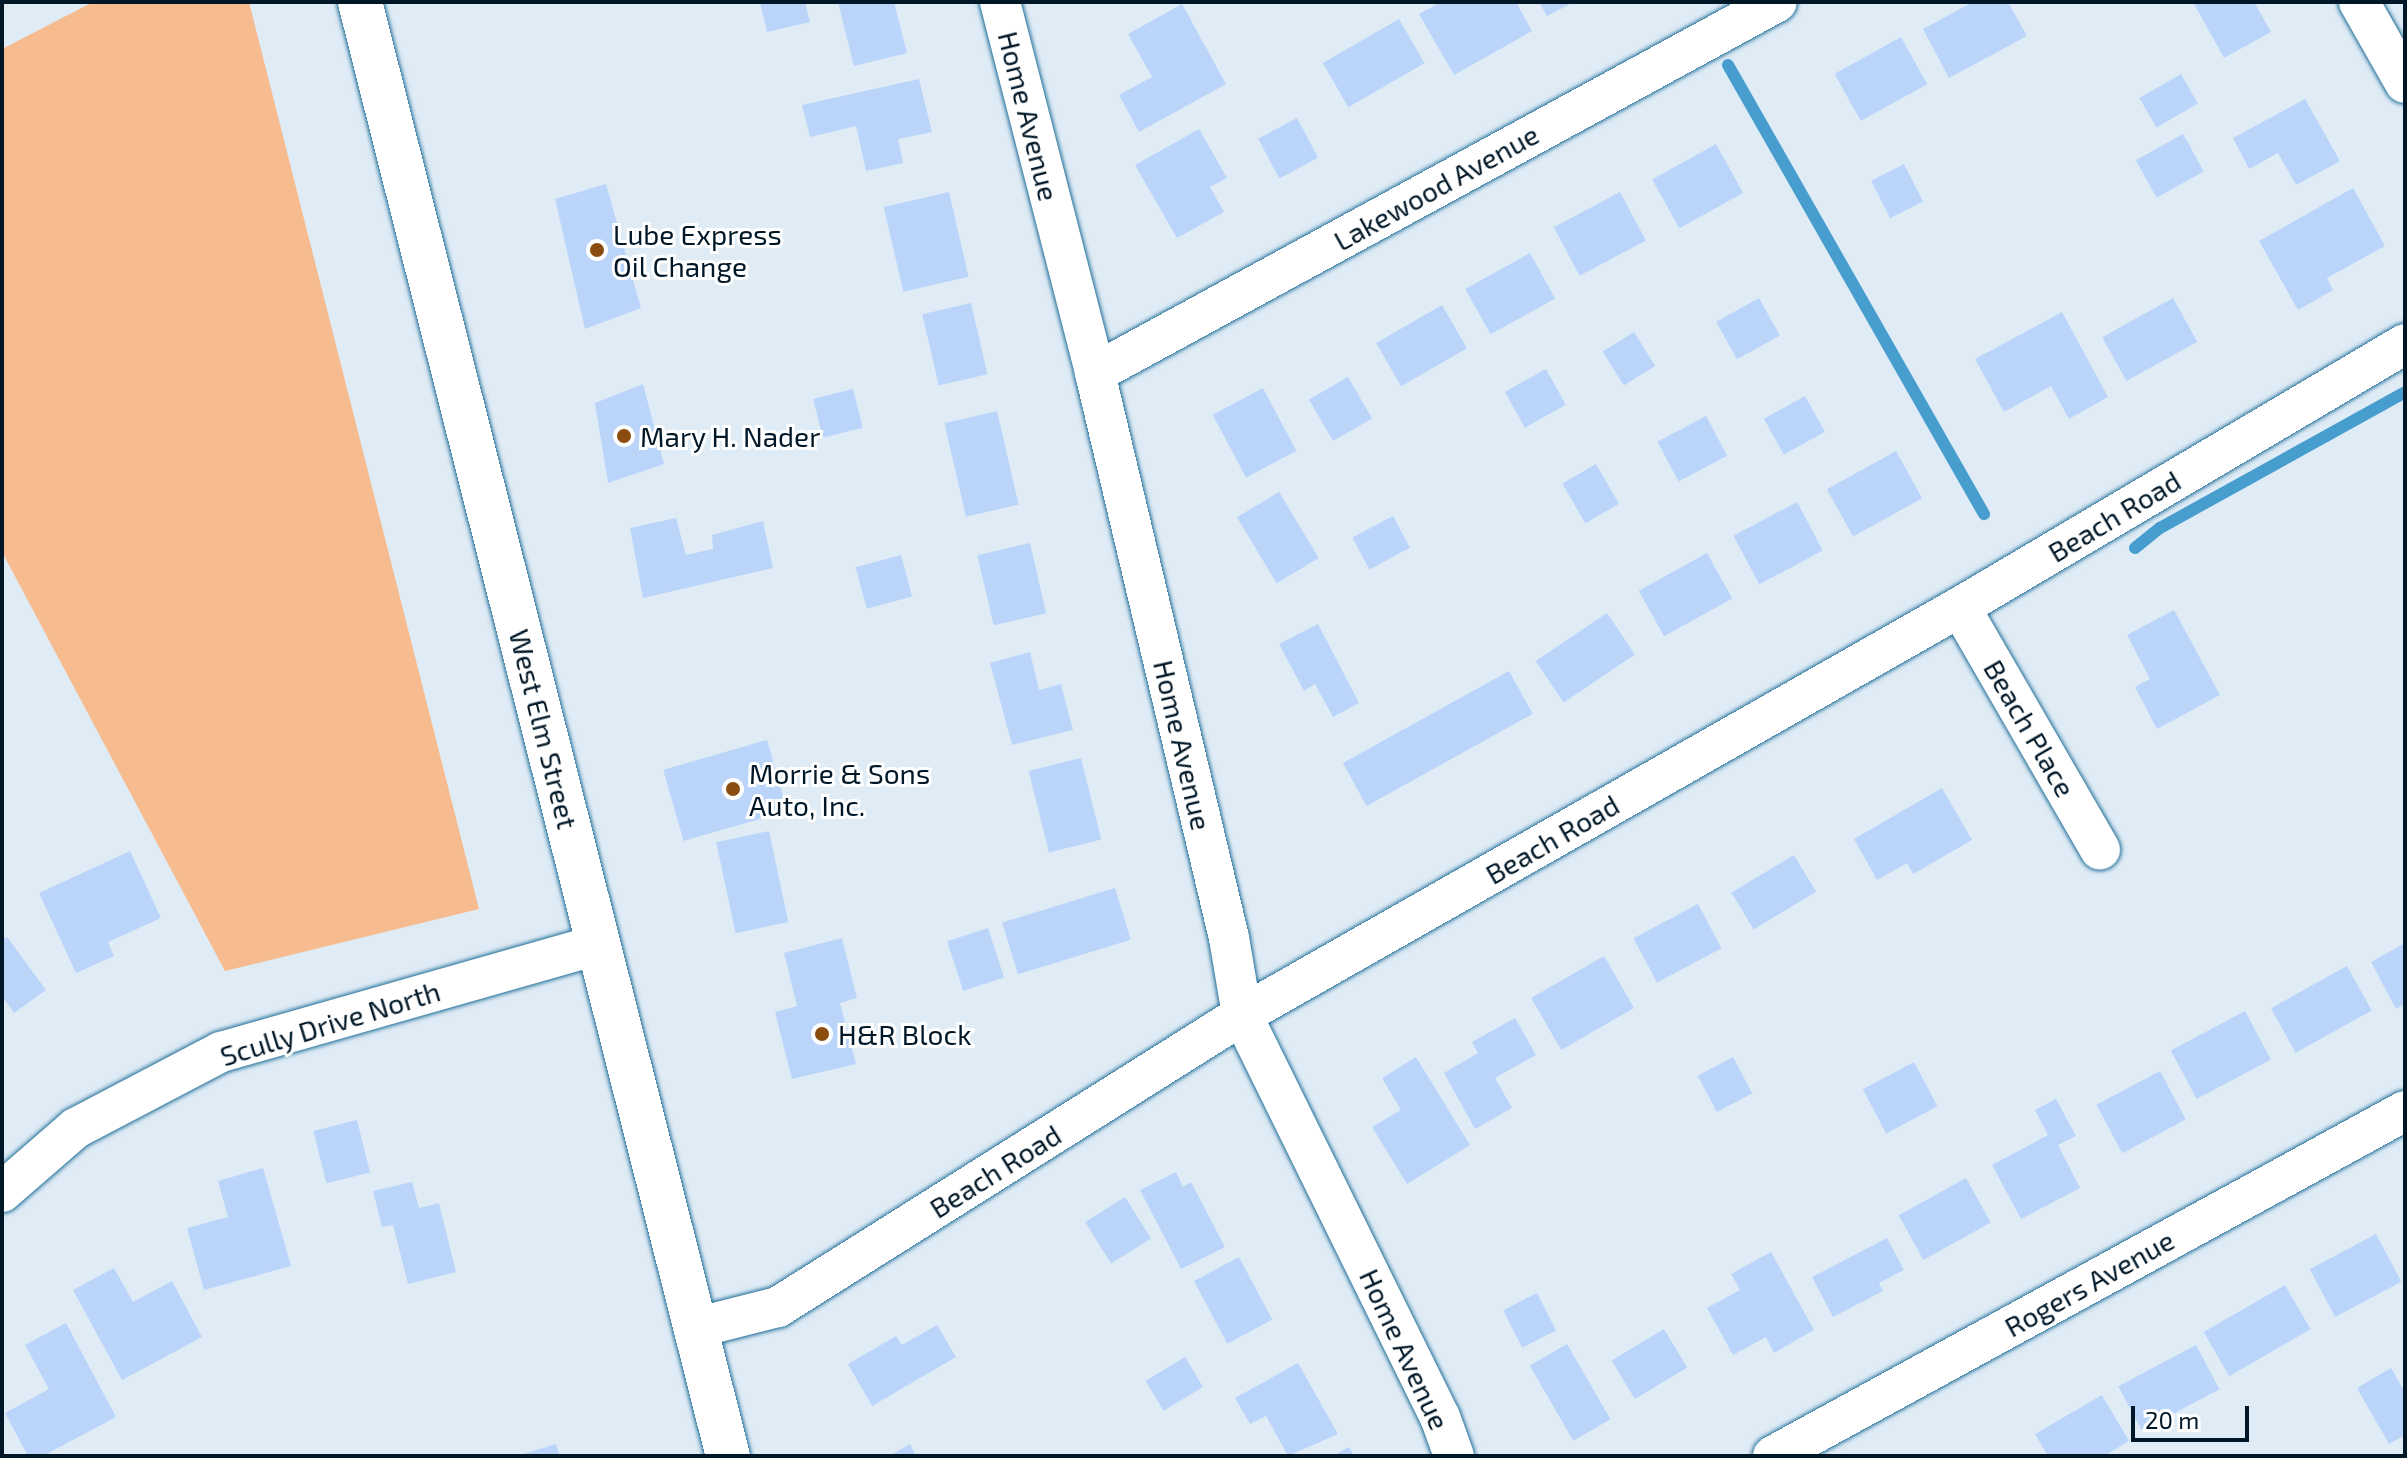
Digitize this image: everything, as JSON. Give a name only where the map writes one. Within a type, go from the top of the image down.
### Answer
[{"type":"main road","name":"West Elm Street","points":[[360,2],[597,945],[699,1327],[728,1456]]},
{"type":"street","name":"Home Avenue","points":[[1000,2],[1095,373],[1229,938],[1242,1015],[1440,1417],[1454,1456]]},
{"type":"street","name":"Lakewood Avenue","points":[[1095,373],[1777,2]]},
{"type":"street","points":[[2359,2],[2405,83]]},
{"type":"street","name":"Beach Road","points":[[699,1327],[778,1307],[1242,1015],[1960,607],[2405,344]]},
{"type":"street","name":"Beach Place","points":[[1960,607],[2100,849]]},
{"type":"street","name":"Scully Drive North","points":[[2,1192],[76,1128],[221,1052],[597,945]]},
{"type":"street","name":"Rogers Avenue","points":[[1773,1456],[2405,1111]]},
{"type":"shaded area","points":[[93,2],[249,2],[479,909],[225,971],[2,552],[2,49]]},
{"type":"building","points":[[760,2],[805,2],[810,22],[767,32]]},
{"type":"building","points":[[838,2],[894,2],[907,53],[854,66]]},
{"type":"building","points":[[1441,2],[1516,2],[1532,31],[1454,75],[1419,14]]},
{"type":"building","points":[[1539,2],[1574,2],[1547,16]]},
{"type":"building","points":[[1973,2],[2008,2],[2027,36],[1949,78],[1923,29]]},
{"type":"building","points":[[2193,2],[2254,2],[2271,32],[2224,58]]},
{"type":"building","points":[[1182,4],[1226,84],[1139,132],[1119,95],[1152,77],[1128,34]]},
{"type":"building","points":[[1399,19],[1424,63],[1348,107],[1323,63]]},
{"type":"building","points":[[1901,37],[1927,84],[1861,121],[1835,74]]},
{"type":"building","points":[[2181,74],[2198,103],[2156,127],[2139,98]]},
{"type":"building","points":[[919,79],[932,132],[898,139],[903,163],[866,171],[856,126],[810,137],[802,105]]},
{"type":"building","points":[[2305,99],[2340,161],[2296,185],[2278,153],[2249,169],[2233,138]]},
{"type":"building","points":[[1297,118],[1318,158],[1279,178],[1258,139]]},
{"type":"building","points":[[1199,129],[1227,178],[1210,187],[1224,212],[1177,238],[1135,165]]},
{"type":"building","points":[[2183,134],[2204,172],[2157,198],[2136,160]]},
{"type":"building","points":[[1716,144],[1743,193],[1679,228],[1652,179]]},
{"type":"building","points":[[1904,164],[1923,201],[1890,218],[1871,181]]},
{"type":"building","points":[[606,184],[641,308],[585,329],[555,199]]},
{"type":"building","points":[[2353,188],[2385,246],[2327,278],[2333,290],[2298,310],[2259,241]]},
{"type":"building","points":[[949,192],[969,277],[903,292],[884,207]]},
{"type":"building","points":[[1620,192],[1646,241],[1580,276],[1554,227]]},
{"type":"building","points":[[1530,253],[1555,298],[1490,334],[1465,289]]},
{"type":"building","points":[[1759,298],[1780,336],[1737,359],[1716,322]]},
{"type":"building","points":[[2173,298],[2197,342],[2126,381],[2102,337]]},
{"type":"building","points":[[971,303],[987,374],[939,385],[922,314]]},
{"type":"building","points":[[1442,305],[1467,348],[1401,386],[1376,343]]},
{"type":"building","points":[[2062,312],[2108,397],[2069,419],[2051,386],[2004,412],[1975,359]]},
{"type":"building","points":[[1634,332],[1655,366],[1624,386],[1603,352]]},
{"type":"building","points":[[1546,369],[1566,405],[1525,428],[1505,392]]},
{"type":"building","points":[[1348,377],[1372,419],[1333,441],[1309,400]]},
{"type":"building","points":[[643,384],[664,464],[608,483],[595,403]]},
{"type":"building","points":[[1263,388],[1296,451],[1246,477],[1213,415]]},
{"type":"building","points":[[853,389],[863,428],[823,438],[813,399]]},
{"type":"building","points":[[1805,396],[1825,432],[1784,455],[1764,419]]},
{"type":"building","points":[[997,411],[1019,505],[966,517],[944,423]]},
{"type":"building","points":[[1706,416],[1727,456],[1679,482],[1657,442]]},
{"type":"building","points":[[1896,451],[1922,498],[1853,537],[1827,489]]},
{"type":"building","points":[[1596,464],[1619,504],[1585,523],[1562,484]]},
{"type":"building","points":[[1279,492],[1319,558],[1277,583],[1237,517]]},
{"type":"building","points":[[1797,502],[1823,551],[1759,584],[1733,536]]},
{"type":"building","points":[[1393,516],[1410,548],[1369,569],[1352,538]]},
{"type":"building","points":[[676,518],[686,555],[713,549],[712,535],[763,521],[773,568],[643,598],[630,528]]},
{"type":"building","points":[[1030,543],[1046,613],[994,625],[977,555]]},
{"type":"building","points":[[1707,553],[1732,598],[1664,636],[1639,591]]},
{"type":"building","points":[[901,555],[912,597],[867,609],[856,567]]},
{"type":"building","points":[[2174,610],[2220,695],[2157,729],[2135,687],[2150,679],[2127,635]]},
{"type":"building","points":[[1607,613],[1635,654],[1564,703],[1536,661]]},
{"type":"building","points":[[1318,624],[1359,703],[1333,717],[1315,684],[1304,691],[1279,644]]},
{"type":"building","points":[[1030,652],[1039,690],[1061,684],[1073,730],[1012,745],[990,663]]},
{"type":"building","points":[[1509,671],[1533,714],[1367,806],[1343,763]]},
{"type":"building","points":[[767,740],[787,811],[684,841],[663,770]]},
{"type":"building","points":[[1081,758],[1101,840],[1049,853],[1029,771]]},
{"type":"building","points":[[1942,788],[1972,840],[1913,874],[1907,863],[1877,880],[1854,839]]},
{"type":"building","points":[[769,831],[788,922],[736,933],[716,842]]},
{"type":"building","points":[[130,851],[161,918],[108,942],[114,956],[76,973],[39,893]]},
{"type":"building","points":[[1794,855],[1816,892],[1754,929],[1731,893]]},
{"type":"building","points":[[1115,888],[1131,940],[1018,974],[1002,922]]},
{"type":"building","points":[[1698,904],[1721,948],[1657,982],[1634,938]]},
{"type":"building","points":[[988,928],[1004,977],[963,991],[947,941]]},
{"type":"building","points":[[7,937],[46,990],[14,1013],[2,996],[2,940]]},
{"type":"building","points":[[842,938],[857,998],[840,1003],[856,1064],[792,1079],[775,1012],[797,1006],[784,953]]},
{"type":"building","points":[[2405,943],[2405,1004],[2396,1009],[2371,962]]},
{"type":"building","points":[[1604,956],[1634,1008],[1561,1050],[1531,998]]},
{"type":"building","points":[[2347,966],[2372,1011],[2296,1053],[2271,1008]]},
{"type":"building","points":[[2245,1011],[2271,1060],[2197,1099],[2171,1050]]},
{"type":"building","points":[[1515,1018],[1536,1055],[1495,1078],[1512,1108],[1475,1129],[1444,1073],[1478,1053],[1472,1042]]},
{"type":"building","points":[[1416,1057],[1470,1145],[1407,1184],[1372,1127],[1401,1110],[1382,1078]]},
{"type":"building","points":[[1733,1057],[1752,1093],[1717,1112],[1698,1076]]},
{"type":"building","points":[[1914,1062],[1937,1106],[1886,1133],[1863,1089]]},
{"type":"building","points":[[2160,1071],[2186,1120],[2122,1153],[2096,1105]]},
{"type":"building","points":[[2056,1099],[2076,1136],[2058,1145],[2080,1188],[2021,1219],[1992,1165],[2048,1135],[2035,1110]]},
{"type":"building","points":[[357,1120],[370,1172],[326,1183],[313,1131]]},
{"type":"building","points":[[263,1168],[291,1266],[204,1290],[187,1228],[228,1217],[218,1181]]},
{"type":"building","points":[[1176,1172],[1183,1187],[1191,1182],[1225,1247],[1181,1269],[1140,1190]]},
{"type":"building","points":[[1966,1178],[1991,1223],[1923,1260],[1899,1215]]},
{"type":"building","points":[[412,1182],[419,1208],[439,1203],[456,1272],[408,1284],[393,1225],[382,1227],[373,1191]]},
{"type":"building","points":[[1125,1197],[1151,1239],[1111,1263],[1085,1222]]},
{"type":"building","points":[[2376,1234],[2401,1282],[2335,1317],[2310,1269]]},
{"type":"building","points":[[1887,1238],[1904,1270],[1879,1283],[1883,1291],[1833,1317],[1812,1277]]},
{"type":"building","points":[[1771,1252],[1814,1330],[1774,1353],[1766,1337],[1733,1355],[1707,1308],[1740,1290],[1731,1274]]},
{"type":"building","points":[[1239,1257],[1272,1320],[1227,1344],[1194,1281]]},
{"type":"building","points":[[114,1268],[133,1302],[172,1281],[202,1337],[122,1380],[73,1290]]},
{"type":"building","points":[[2285,1285],[2310,1329],[2229,1376],[2204,1332]]},
{"type":"building","points":[[1537,1293],[1556,1330],[1522,1348],[1503,1310]]},
{"type":"building","points":[[66,1323],[116,1417],[43,1456],[28,1456],[5,1413],[49,1389],[25,1345]]},
{"type":"building","points":[[937,1325],[956,1357],[872,1406],[848,1364],[896,1336],[902,1345]]},
{"type":"building","points":[[1664,1329],[1687,1368],[1635,1399],[1612,1360]]},
{"type":"building","points":[[1567,1344],[1610,1419],[1573,1441],[1530,1366]]},
{"type":"building","points":[[2196,1345],[2219,1389],[2142,1430],[2118,1386]]},
{"type":"building","points":[[1185,1357],[1203,1387],[1164,1411],[1146,1381]]},
{"type":"building","points":[[1298,1363],[1338,1434],[1288,1456],[1266,1416],[1250,1424],[1235,1398]]},
{"type":"building","points":[[2391,1368],[2405,1392],[2405,1435],[2389,1444],[2357,1388]]},
{"type":"building","points":[[2102,1395],[2129,1441],[2104,1456],[2048,1456],[2035,1434]]},
{"type":"building","points":[[556,1444],[560,1456],[520,1456],[520,1455]]},
{"type":"building","points":[[910,1444],[916,1456],[889,1456]]},
{"type":"building","points":[[1349,1447],[1354,1456],[1333,1456]]},
{"type":"waterway","points":[[1728,65],[1984,514]]},
{"type":"waterway","points":[[2135,548],[2160,528],[2405,392]]},
{"type":"place","name":"Lube Express Oil Change","points":[[597,250]]},
{"type":"place","name":"Mary H. Nader","points":[[624,436]]},
{"type":"place","name":"Morrie & Sons Auto, Inc.","points":[[733,789]]},
{"type":"place","name":"H&R Block","points":[[822,1034]]}]
